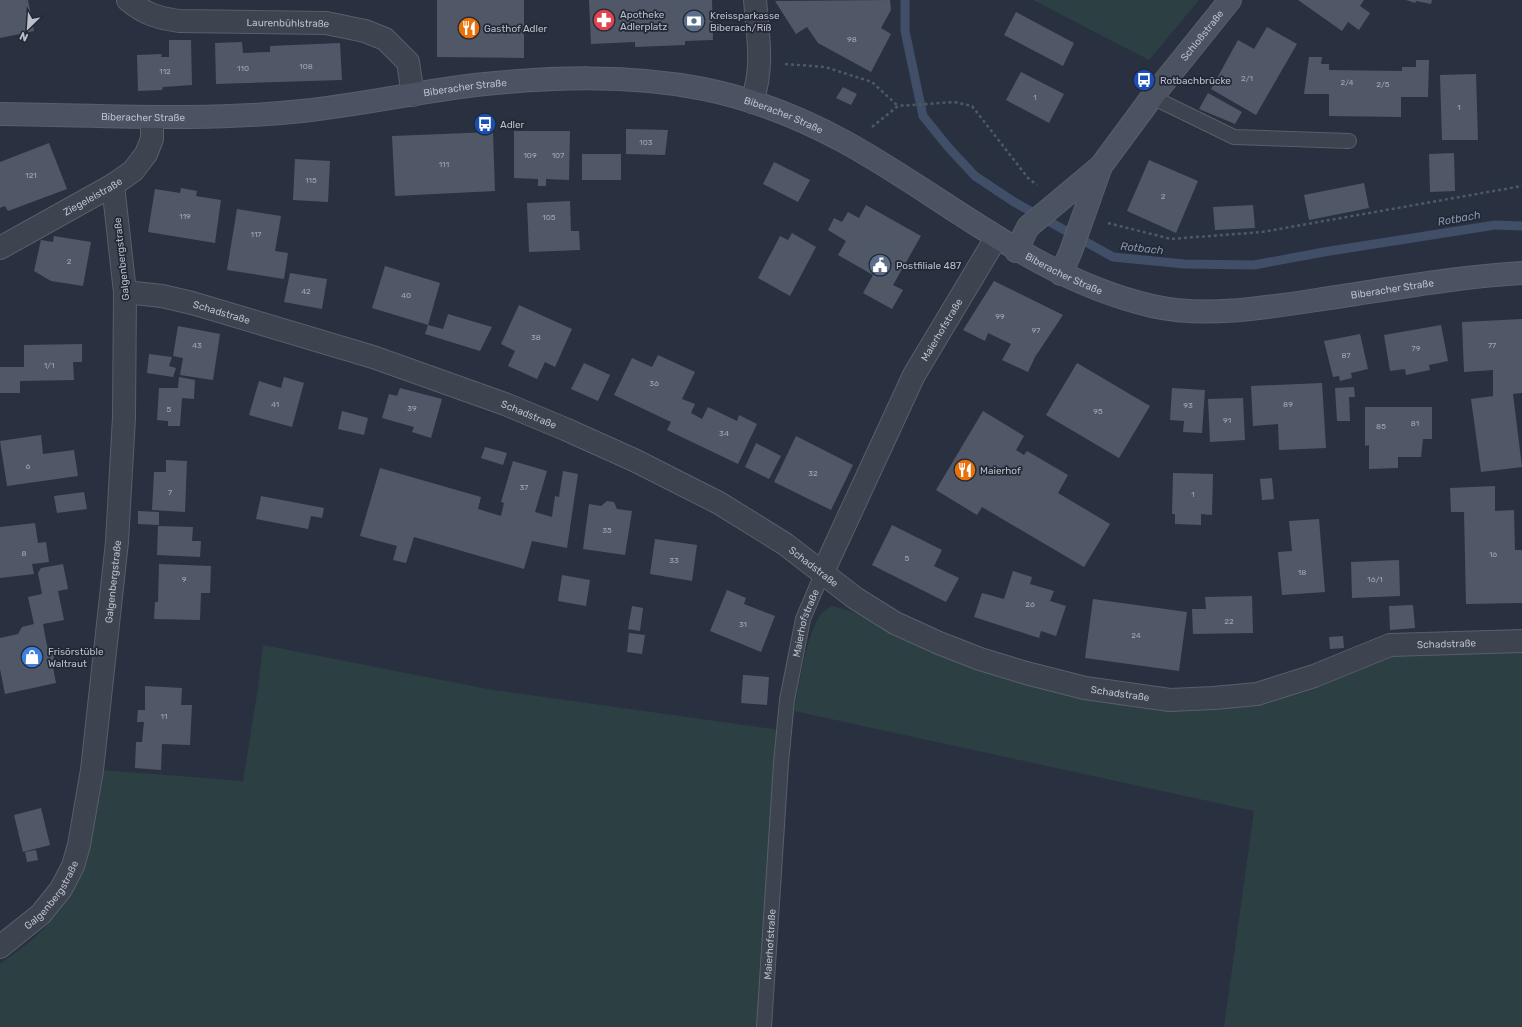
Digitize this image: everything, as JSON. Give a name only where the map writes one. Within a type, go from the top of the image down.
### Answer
[{"type":"street","name":"Laurenbühlstraße","points":[[128,0],[141,11],[157,17],[180,21],[326,23],[365,32],[385,39],[408,62],[413,95]]},
{"type":"street","points":[[752,102],[760,66],[755,0]]},
{"type":"street","name":"Schloßstraße","points":[[1016,251],[1028,227],[1101,166],[1152,97],[1230,0]]},
{"type":"street","name":"Biberacher Straße","points":[[0,114],[152,118],[226,116],[300,112],[471,86],[535,80],[611,79],[662,82],[708,90],[789,114],[849,144],[1016,251],[1061,274],[1095,289],[1152,306],[1179,310],[1260,308],[1472,276],[1522,273]]},
{"type":"street","name":"Ziegeleistraße","points":[[0,248],[113,185],[133,171],[146,154],[152,139],[152,118]]},
{"type":"street","name":"Schloßstraße","points":[[1061,274],[1083,219],[1101,166]]},
{"type":"street","name":"Galgenbergstraße","points":[[0,947],[41,914],[61,889],[73,866],[79,845],[92,770],[117,542],[124,417],[125,292],[113,185]]},
{"type":"street","name":"Maierhofstraße","points":[[823,572],[914,375],[996,238]]},
{"type":"street","name":"Schadstraße","points":[[125,292],[162,296],[192,303],[374,357],[505,404],[634,460],[719,503],[785,544],[855,598],[895,623],[939,643],[980,659],[1026,673],[1085,688],[1170,700],[1257,694],[1314,676],[1390,645],[1522,642]]},
{"type":"lane","points":[[1152,97],[1234,137],[1349,141]]},
{"type":"lane","name":"Maierhofstraße","points":[[764,1027],[781,763],[787,700],[804,619],[823,572]]},
{"type":"path","points":[[760,66],[782,64],[825,67],[872,82],[898,106]]},
{"type":"path","points":[[849,144],[898,106],[954,102],[972,106],[1028,178],[1054,204]]},
{"type":"path","points":[[1083,219],[1171,239],[1262,232],[1522,186]]},
{"type":"shaded area","points":[[1033,0],[1199,0],[1149,60]]},
{"type":"shaded area","points":[[832,606],[850,611],[891,630],[1169,707],[1393,653],[1522,649],[1522,1027],[1224,1027],[1254,811],[794,711],[807,646],[816,622],[822,613]]},
{"type":"shaded area","points":[[263,645],[493,690],[780,730],[757,1027],[0,1027],[0,964],[27,944],[51,921],[64,905],[74,887],[82,869],[93,830],[102,770],[243,781],[258,688]]},
{"type":"building","points":[[0,0],[28,0],[34,31],[0,38]]},
{"type":"building","name":"Gasthof Adler","points":[[437,0],[524,0],[524,58],[437,57]]},
{"type":"building","points":[[589,0],[712,0],[713,40],[685,41],[685,45],[635,47],[635,42],[591,44]]},
{"type":"building","points":[[890,0],[891,10],[881,28],[891,34],[871,72],[818,43],[807,27],[796,34],[775,1]]},
{"type":"building","points":[[1298,0],[1364,0],[1360,6],[1370,13],[1359,30],[1348,22],[1342,31]]},
{"type":"building","points":[[1406,0],[1432,0],[1431,4],[1416,1],[1415,3]]},
{"type":"building","points":[[1016,12],[1074,43],[1063,66],[1004,35]]},
{"type":"building","points":[[1267,27],[1297,44],[1256,115],[1211,89],[1238,40],[1254,49]]},
{"type":"building","points":[[169,40],[191,40],[192,85],[163,87],[162,90],[138,91],[137,55],[162,54],[161,57],[169,57]]},
{"type":"building","points":[[242,42],[243,53],[270,52],[270,46],[340,43],[342,80],[216,84],[215,43]]},
{"type":"building","points":[[1309,57],[1322,57],[1321,64],[1329,64],[1329,70],[1402,71],[1402,67],[1416,67],[1416,60],[1429,60],[1428,97],[1401,97],[1401,117],[1329,116],[1329,94],[1304,94]]},
{"type":"building","points":[[1021,72],[1064,94],[1049,123],[1006,100]]},
{"type":"building","points":[[1476,74],[1478,140],[1442,140],[1440,75]]},
{"type":"building","points":[[843,87],[857,94],[851,105],[836,98]]},
{"type":"building","points":[[1208,93],[1242,112],[1235,124],[1199,109]]},
{"type":"building","points":[[626,129],[668,130],[665,155],[626,154]]},
{"type":"building","points":[[514,131],[570,131],[569,180],[546,179],[546,186],[538,186],[538,179],[514,178]]},
{"type":"building","points":[[493,132],[495,191],[395,196],[392,136]]},
{"type":"building","points":[[49,143],[67,189],[8,211],[5,206],[0,208],[0,162]]},
{"type":"building","points":[[1454,153],[1455,191],[1430,192],[1429,154]]},
{"type":"building","points":[[582,154],[621,154],[621,180],[582,180]]},
{"type":"building","points":[[295,159],[330,161],[328,202],[293,200]]},
{"type":"building","points":[[1149,160],[1198,181],[1176,233],[1127,211]]},
{"type":"building","points":[[774,162],[810,180],[798,202],[763,184]]},
{"type":"building","points":[[1364,183],[1369,208],[1309,220],[1304,195]]},
{"type":"building","points":[[181,188],[197,191],[196,196],[221,200],[215,243],[148,232],[155,189],[180,193]]},
{"type":"building","points":[[570,201],[571,231],[579,231],[580,250],[529,252],[527,203]]},
{"type":"building","name":"Postfiliale 487","points":[[866,205],[921,236],[893,285],[903,290],[892,309],[863,293],[873,275],[838,255],[846,241],[828,230],[834,218],[842,222],[848,212],[859,218]]},
{"type":"building","points":[[1253,205],[1255,228],[1215,230],[1213,207]]},
{"type":"building","points":[[237,209],[281,216],[275,251],[288,253],[284,279],[227,270]]},
{"type":"building","points":[[792,233],[816,247],[790,296],[758,278],[780,236],[788,240]]},
{"type":"building","points":[[54,236],[91,242],[83,286],[51,281],[34,271],[41,240],[53,242]]},
{"type":"building","points":[[385,266],[440,283],[428,325],[372,308]]},
{"type":"building","points":[[290,273],[327,279],[322,309],[284,302]]},
{"type":"building","points":[[994,281],[1063,315],[1035,357],[1028,372],[1002,360],[1011,344],[988,333],[985,341],[963,330]]},
{"type":"building","points":[[519,305],[572,329],[555,367],[545,362],[537,379],[508,366],[515,351],[501,344]]},
{"type":"building","points":[[448,314],[492,327],[480,351],[425,334],[428,325],[443,329]]},
{"type":"building","points":[[1522,319],[1522,393],[1513,394],[1522,467],[1481,472],[1471,399],[1493,396],[1493,370],[1464,372],[1462,322]]},
{"type":"building","points":[[1441,325],[1448,361],[1429,365],[1430,370],[1406,375],[1405,369],[1390,371],[1384,335]]},
{"type":"building","points":[[178,326],[220,334],[213,380],[180,375],[183,358],[173,356]]},
{"type":"building","points":[[1360,334],[1368,369],[1351,373],[1352,378],[1340,381],[1339,376],[1333,377],[1324,341]]},
{"type":"building","points":[[82,344],[82,362],[73,362],[74,380],[20,381],[20,393],[0,393],[0,367],[24,367],[24,345]]},
{"type":"building","points":[[149,354],[172,357],[169,366],[176,368],[173,377],[147,373]]},
{"type":"building","points":[[658,355],[695,372],[682,399],[695,404],[691,413],[702,419],[708,407],[737,421],[739,415],[757,424],[738,464],[667,430],[671,422],[614,395],[632,358],[652,367]]},
{"type":"building","points":[[584,363],[610,375],[598,401],[571,389]]},
{"type":"building","points":[[1077,363],[1150,406],[1119,458],[1046,415]]},
{"type":"building","points":[[179,377],[195,380],[194,399],[182,398],[180,426],[168,426],[168,421],[157,420],[159,388],[178,388]]},
{"type":"building","points":[[284,377],[304,383],[292,427],[249,415],[259,381],[281,388]]},
{"type":"building","points":[[1322,383],[1326,448],[1279,450],[1278,424],[1253,426],[1251,386]]},
{"type":"building","points":[[1354,387],[1355,397],[1349,397],[1350,421],[1337,421],[1335,388]]},
{"type":"building","points":[[400,388],[442,399],[431,438],[412,432],[414,427],[382,418],[389,394],[397,396]]},
{"type":"building","points":[[1172,388],[1205,390],[1202,433],[1183,432],[1184,421],[1170,420]]},
{"type":"building","points":[[1243,398],[1245,440],[1210,442],[1208,399]]},
{"type":"building","points":[[1365,407],[1432,407],[1432,439],[1423,439],[1421,457],[1398,457],[1398,468],[1369,469],[1369,445],[1365,446]]},
{"type":"building","points":[[342,411],[368,418],[364,435],[338,429]]},
{"type":"building","points":[[983,411],[1024,436],[1016,450],[1024,455],[1027,451],[1068,475],[1058,493],[1110,524],[1084,567],[982,507],[977,515],[936,490]]},
{"type":"building","points":[[41,435],[43,454],[74,450],[78,476],[7,486],[0,441]]},
{"type":"building","points":[[796,436],[853,465],[831,510],[774,482]]},
{"type":"building","points":[[756,443],[781,456],[769,479],[745,467]]},
{"type":"building","points":[[485,447],[507,453],[503,465],[481,458]]},
{"type":"building","points":[[166,460],[187,461],[185,512],[152,510],[154,472],[166,472]]},
{"type":"building","points":[[513,461],[547,471],[535,512],[552,517],[555,496],[559,497],[563,471],[578,474],[567,548],[532,541],[524,569],[414,537],[406,563],[393,560],[397,546],[360,536],[380,468],[481,497],[478,509],[501,516],[504,503],[501,502]]},
{"type":"building","points":[[1173,473],[1213,474],[1212,515],[1201,514],[1201,525],[1175,524],[1175,514],[1172,514]]},
{"type":"building","points":[[1272,478],[1274,499],[1262,500],[1260,479]]},
{"type":"building","points":[[1495,486],[1495,511],[1514,510],[1515,550],[1522,550],[1522,603],[1466,604],[1464,512],[1451,512],[1450,488]]},
{"type":"building","points":[[84,492],[87,509],[57,513],[54,496]]},
{"type":"building","points":[[261,496],[324,508],[322,518],[311,516],[308,529],[256,519]]},
{"type":"building","points":[[607,501],[614,502],[617,509],[632,511],[625,555],[583,549],[589,504],[601,506]]},
{"type":"building","points":[[138,511],[159,512],[159,525],[138,524]]},
{"type":"building","points":[[1319,519],[1325,592],[1282,595],[1278,552],[1292,551],[1289,521]]},
{"type":"building","points":[[35,523],[38,543],[46,542],[49,562],[32,564],[34,574],[0,578],[0,527]]},
{"type":"building","points":[[892,525],[942,550],[934,566],[959,578],[946,602],[872,565]]},
{"type":"building","points":[[158,526],[193,527],[192,541],[201,541],[200,557],[157,555]]},
{"type":"building","points":[[655,539],[697,545],[692,581],[650,574]]},
{"type":"building","points":[[1399,560],[1400,596],[1352,598],[1351,562]]},
{"type":"building","points":[[63,564],[68,589],[58,591],[64,620],[43,624],[47,646],[53,649],[55,655],[52,662],[56,683],[5,694],[0,669],[0,638],[18,634],[22,627],[34,624],[28,597],[42,594],[38,573],[41,568]]},
{"type":"building","points":[[159,564],[211,566],[210,593],[201,593],[200,620],[154,619],[155,602],[158,602]]},
{"type":"building","points":[[1013,571],[1032,577],[1030,584],[1054,591],[1050,601],[1066,606],[1056,636],[1041,631],[1039,638],[974,617],[982,593],[1004,599]]},
{"type":"building","points":[[562,575],[590,580],[586,606],[558,601]]},
{"type":"building","points":[[727,590],[746,598],[744,604],[775,616],[761,652],[710,631]]},
{"type":"building","points":[[1252,596],[1253,633],[1193,634],[1192,609],[1206,609],[1205,597]]},
{"type":"building","points":[[1093,599],[1187,612],[1179,671],[1085,658]]},
{"type":"building","points":[[1413,605],[1415,628],[1390,630],[1389,606]]},
{"type":"building","points":[[632,606],[643,608],[640,631],[628,629]]},
{"type":"building","points":[[629,633],[645,635],[642,654],[627,652]]},
{"type":"building","points":[[1343,636],[1344,648],[1330,649],[1329,637]]},
{"type":"building","points":[[743,675],[769,677],[767,705],[741,703]]},
{"type":"building","points":[[145,686],[182,688],[181,705],[192,705],[190,745],[162,744],[161,770],[135,768],[136,742],[142,742],[144,722],[137,722],[138,710],[145,710]]},
{"type":"building","points":[[41,808],[50,845],[23,852],[14,815]]},
{"type":"building","points":[[36,850],[38,860],[27,862],[25,852]]},
{"type":"waterway","name":"Rotbach","points":[[905,0],[905,31],[923,116],[948,147],[975,176],[1014,202],[1113,257],[1184,264],[1254,265],[1324,252],[1495,225],[1522,226]]},
{"type":"place","name":"Apotheke Adlerplatz","points":[[604,20]]},
{"type":"place","name":"Kreissparkasse Biberach/Riß","points":[[694,21]]},
{"type":"place","name":"Gasthof Adler","points":[[469,28]]},
{"type":"place","name":"Rotbachbrücke","points":[[1144,80]]},
{"type":"place","name":"Adler","points":[[485,124]]},
{"type":"place","name":"Postfiliale 487","points":[[880,265]]},
{"type":"place","name":"Maierhof","points":[[965,470]]},
{"type":"place","name":"Frisörstüble Waltraut","points":[[32,657]]}]
